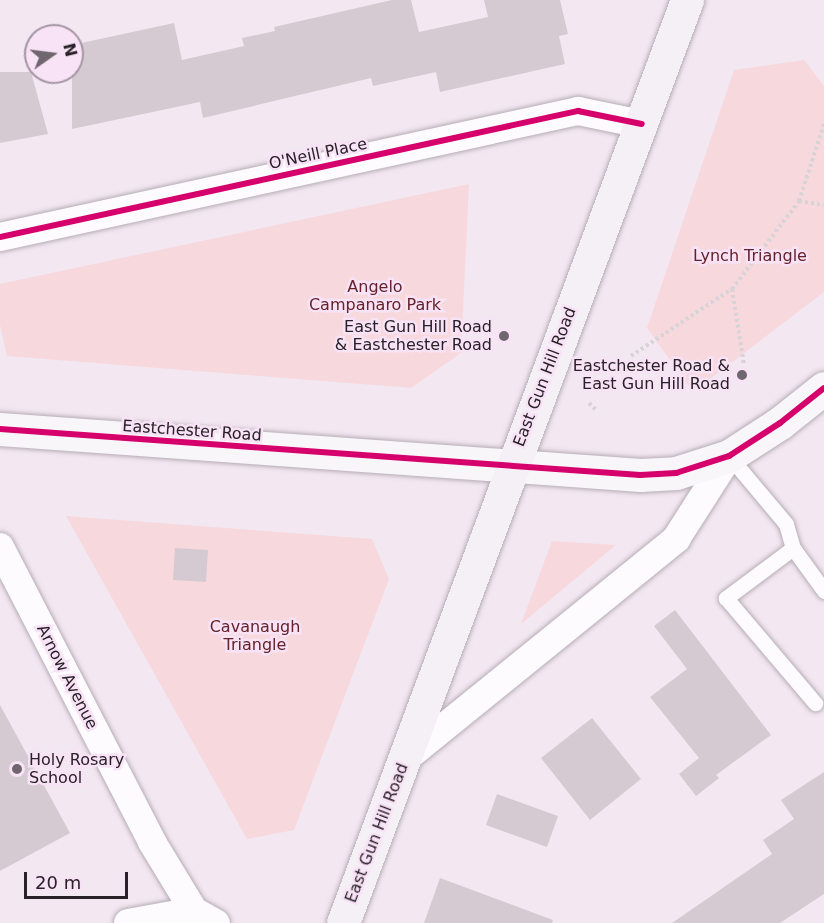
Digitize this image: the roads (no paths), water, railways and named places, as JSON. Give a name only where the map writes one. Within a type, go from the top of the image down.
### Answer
[{"type":"main road","name":"East Gun Hill Road","points":[[343,923],[509,468],[642,124],[687,0]]},
{"type":"main road","name":"Eastchester Road","points":[[0,429],[509,468],[667,474],[729,456],[780,423],[824,388]]},
{"type":"street","name":"O'Neill Place","points":[[0,237],[578,111],[642,124]]},
{"type":"street","name":"Eastchester Road","points":[[405,758],[662,552],[676,538],[729,456]]},
{"type":"street","name":"Arnow Avenue","points":[[0,547],[152,843],[205,917]]},
{"type":"street","points":[[128,923],[205,917]]},
{"type":"lane","points":[[729,456],[786,524],[793,548],[824,591]]},
{"type":"lane","points":[[793,548],[726,598],[815,703]]},
{"type":"place","name":"East Gun Hill Road & Eastchester Road","points":[[504,336]]},
{"type":"place","name":"Eastchester Road & East Gun Hill Road","points":[[742,375]]},
{"type":"place","name":"Holy Rosary School","points":[[17,769]]},
{"type":"park label","name":"Lynch Triangle","points":[[750,256]]},
{"type":"park label","name":"Angelo Campanaro Park","points":[[375,296]]},
{"type":"park label","name":"Cavanaugh Triangle","points":[[255,636]]}]
